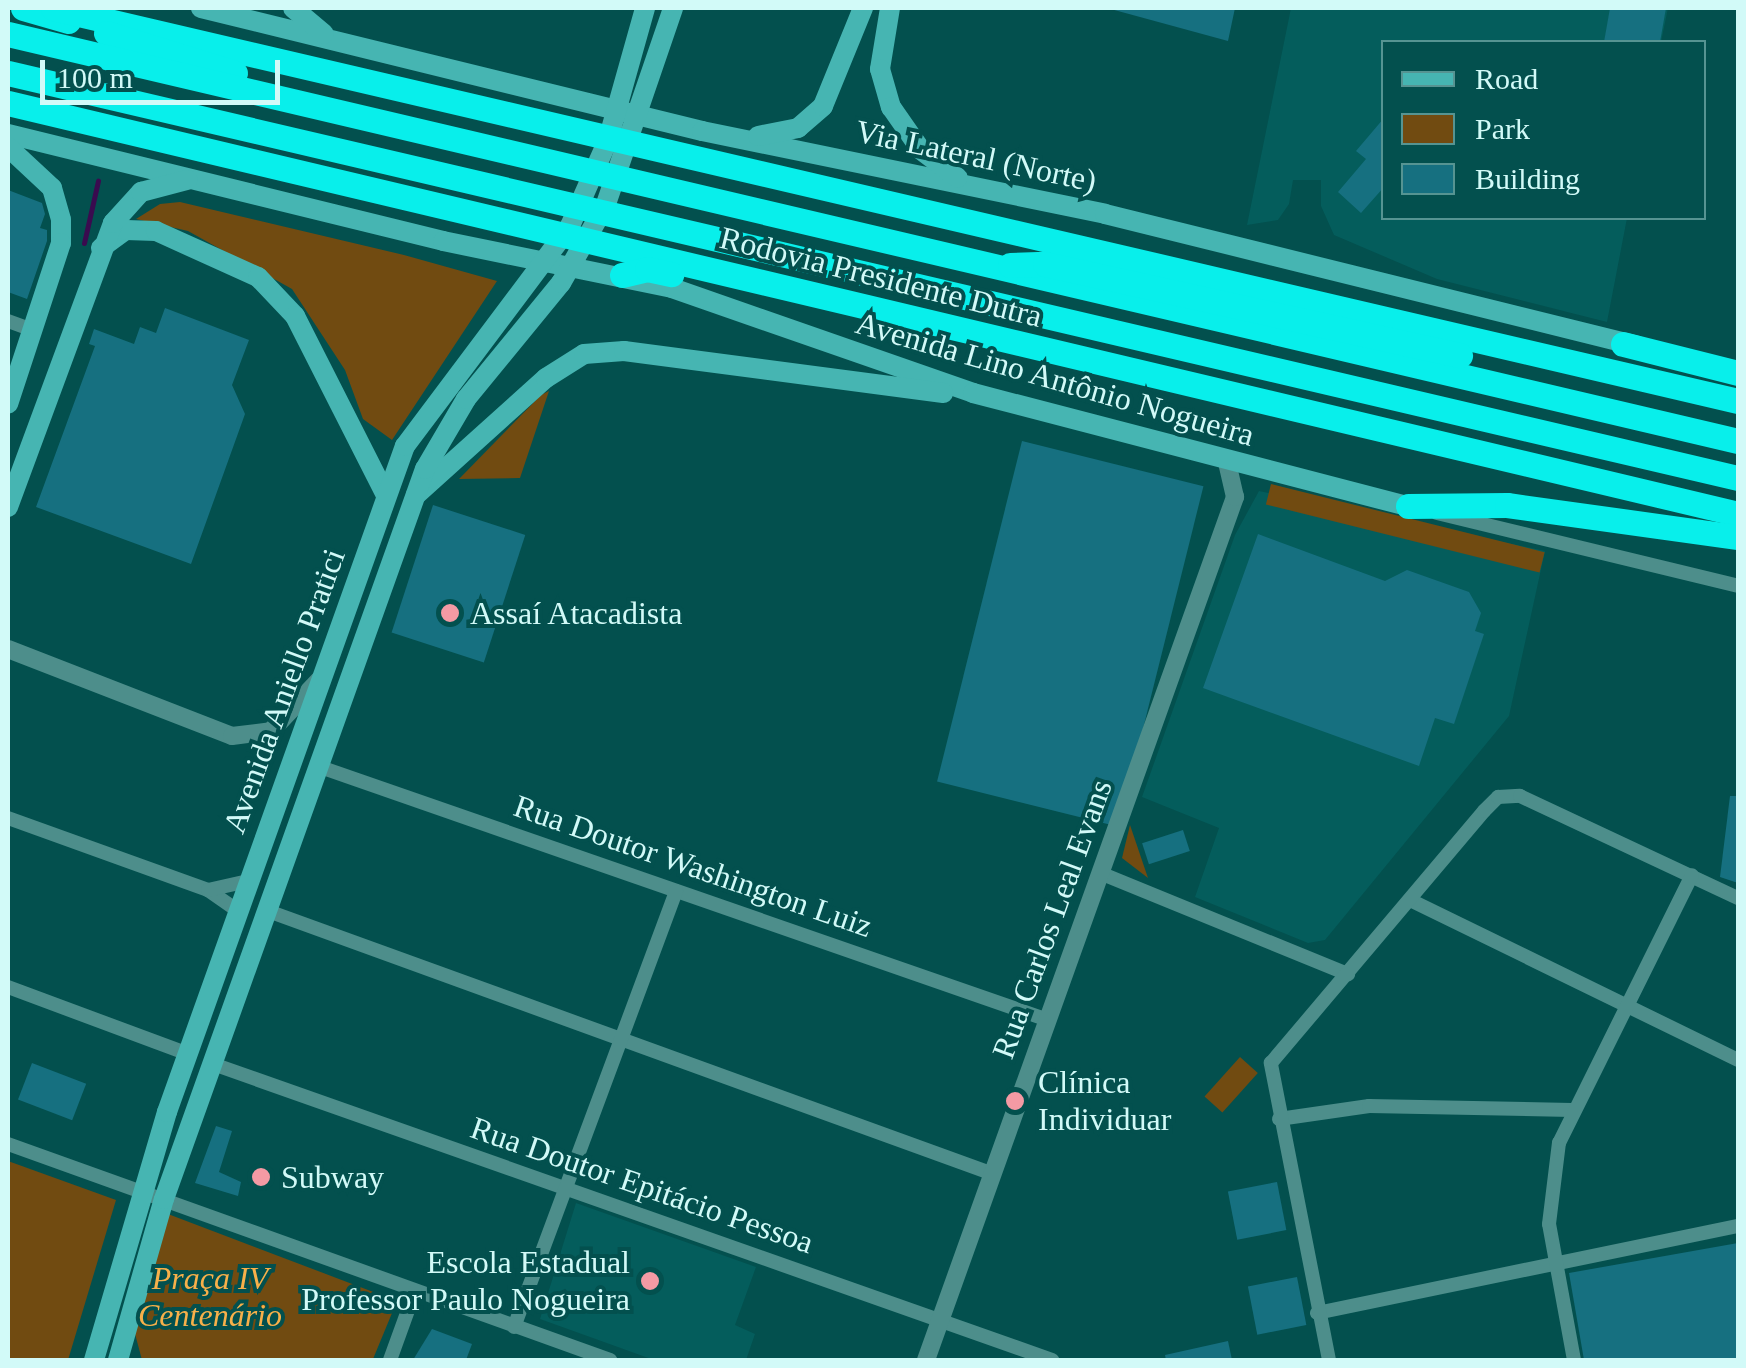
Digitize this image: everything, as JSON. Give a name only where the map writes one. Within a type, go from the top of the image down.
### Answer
[{"type":"highway","points":[[22,8],[532,162]]},
{"type":"highway","points":[[53,8],[126,22],[1738,403]]},
{"type":"highway","points":[[80,8],[126,22]]},
{"type":"highway","name":"Rodovia Presidente Dutra","points":[[8,34],[532,162],[1738,441]]},
{"type":"highway","name":"Rodovia Presidente Dutra","points":[[8,72],[1738,478]]},
{"type":"highway","name":"Rodovia Presidente Dutra","points":[[8,104],[1738,514]]},
{"type":"highway","points":[[971,265],[1045,264],[1714,410],[1738,403]]},
{"type":"highway","points":[[622,275],[647,268],[826,310],[867,308]]},
{"type":"highway","points":[[1622,344],[1738,373]]},
{"type":"highway","points":[[1408,506],[1508,505],[1738,537]]},
{"type":"main road","name":"Via Lateral (Norte)","points":[[201,8],[702,131],[973,186],[1622,344],[1738,360]]},
{"type":"main road","points":[[293,8],[343,45]]},
{"type":"main road","name":"Avenida Aniello Pratici","points":[[92,1355],[141,1192],[237,910],[326,672],[386,495],[428,408],[518,301],[575,215],[624,88],[645,8]]},
{"type":"main road","name":"Avenida Aniello Pratici","points":[[118,1360],[124,1328],[164,1199],[415,496],[466,399],[539,312],[606,204],[648,95],[672,8]]},
{"type":"main road","points":[[702,131],[777,134],[814,116],[836,84],[863,8]]},
{"type":"main road","points":[[890,8],[880,69],[897,120],[921,150],[973,186]]},
{"type":"main road","name":"Avenida Lino Antônio Nogueira","points":[[8,134],[443,240],[622,275],[742,310],[973,393],[1265,472],[1408,506]]},
{"type":"main road","points":[[8,146],[52,188],[61,220],[11,396],[48,396]]},
{"type":"main road","points":[[8,506],[101,248],[126,200],[153,187],[193,179]]},
{"type":"main road","points":[[101,248],[126,230],[156,231],[258,277],[295,316],[386,495]]},
{"type":"main road","points":[[415,496],[546,378],[584,354],[624,351],[973,393]]},
{"type":"main road","points":[[124,1328],[132,1360]]},
{"type":"street","points":[[8,321],[32,330]]},
{"type":"street","points":[[1226,461],[1234,497],[1265,472]]},
{"type":"street","name":"Rua Carlos Leal Evans","points":[[926,1360],[1234,497]]},
{"type":"street","name":"Avenida Lino Antônio Nogueira","points":[[1408,506],[1738,586]]},
{"type":"street","points":[[8,649],[232,736],[270,731],[326,672]]},
{"type":"street","name":"Rua Doutor Washington Luiz","points":[[320,767],[1048,1020]]},
{"type":"street","points":[[1329,1360],[1279,1119],[1272,1060],[1498,797],[1520,796],[1738,898]]},
{"type":"street","points":[[8,818],[208,890],[237,910]]},
{"type":"street","points":[[1100,873],[1348,974]]},
{"type":"street","points":[[1574,1360],[1552,1261],[1550,1181],[1572,1110],[1692,874]]},
{"type":"street","points":[[208,890],[248,881]]},
{"type":"street","points":[[514,1327],[676,890]]},
{"type":"street","points":[[1410,900],[1738,1060]]},
{"type":"street","points":[[268,910],[993,1174]]},
{"type":"street","points":[[8,987],[188,1054]]},
{"type":"street","name":"Rua Doutor Epitácio Pessoa","points":[[212,1064],[1052,1360]]},
{"type":"street","points":[[1279,1119],[1368,1106],[1572,1110]]},
{"type":"street","points":[[8,1144],[610,1360]]},
{"type":"street","points":[[1317,1313],[1552,1261],[1738,1226]]},
{"type":"street","points":[[390,1359],[416,1291]]},
{"type":"shaded area","points":[[1291,8],[1668,8],[1661,40],[1381,40],[1381,220],[1627,220],[1607,322],[1437,279],[1334,235],[1321,206],[1321,180],[1293,180],[1289,204],[1278,220],[1247,225]]},
{"type":"shaded area","points":[[1259,491],[1545,551],[1509,716],[1325,940],[1308,943],[1195,897],[1219,828],[1142,797],[1235,535]]},
{"type":"shaded area","name":"Escola Estadual Professor Paulo Nogueira","points":[[576,1203],[756,1267],[735,1325],[755,1334],[746,1360],[654,1360],[540,1319]]},
{"type":"green space","points":[[180,202],[497,281],[392,440],[363,419],[345,370],[292,289],[188,231],[136,219],[160,204]]},
{"type":"green space","points":[[549,391],[520,478],[459,479],[541,395]]},
{"type":"green space","points":[[1271,484],[1545,552],[1540,573],[1266,504]]},
{"type":"green space","points":[[1130,825],[1148,878],[1122,858]]},
{"type":"green space","points":[[1240,1057],[1258,1073],[1222,1112],[1205,1096]]},
{"type":"green space","name":"Praça IV Centenário","points":[[8,1161],[116,1200],[68,1360],[8,1360]]},
{"type":"green space","name":"Praça IV Centenário","points":[[168,1214],[397,1301],[373,1359],[142,1360],[134,1330]]},
{"type":"building","points":[[1107,8],[1235,8],[1228,41]]},
{"type":"building","points":[[1610,8],[1666,8],[1660,40],[1604,40]]},
{"type":"building","points":[[1381,122],[1381,190],[1361,213],[1338,192],[1366,159],[1356,151]]},
{"type":"building","points":[[8,190],[42,203],[45,214],[40,228],[47,230],[47,241],[27,299],[8,292]]},
{"type":"building","points":[[165,308],[249,340],[232,385],[245,414],[191,564],[36,507],[95,346],[89,344],[94,329],[134,344],[140,327],[156,333]]},
{"type":"building","points":[[1022,441],[1203,486],[1119,827],[937,782]]},
{"type":"building","points":[[433,505],[525,535],[484,662],[392,632]]},
{"type":"building","points":[[1258,534],[1385,581],[1407,570],[1469,592],[1481,613],[1475,631],[1484,634],[1454,724],[1435,718],[1419,766],[1203,688]]},
{"type":"building","points":[[1730,796],[1738,796],[1738,883],[1720,877]]},
{"type":"building","points":[[1183,830],[1190,851],[1149,864],[1142,843]]},
{"type":"building","points":[[32,1063],[86,1084],[72,1120],[18,1099]]},
{"type":"building","points":[[216,1126],[232,1131],[219,1172],[241,1182],[238,1196],[195,1183]]},
{"type":"building","points":[[1277,1182],[1286,1230],[1237,1240],[1228,1192]]},
{"type":"building","points":[[1738,1243],[1738,1360],[1584,1360],[1569,1273]]},
{"type":"building","points":[[1297,1277],[1306,1325],[1257,1335],[1248,1287]]},
{"type":"building","points":[[432,1329],[472,1344],[466,1360],[413,1360]]},
{"type":"building","points":[[1228,1341],[1232,1360],[1166,1360],[1165,1355]]},
{"type":"waterway","points":[[84,243],[98,181]]},
{"type":"place","name":"Assaí Atacadista","points":[[450,613]]},
{"type":"place","name":"Clínica Individuar","points":[[1015,1101]]},
{"type":"place","name":"Subway","points":[[261,1177]]},
{"type":"place","name":"Escola Estadual Professor Paulo Nogueira","points":[[650,1281]]}]
